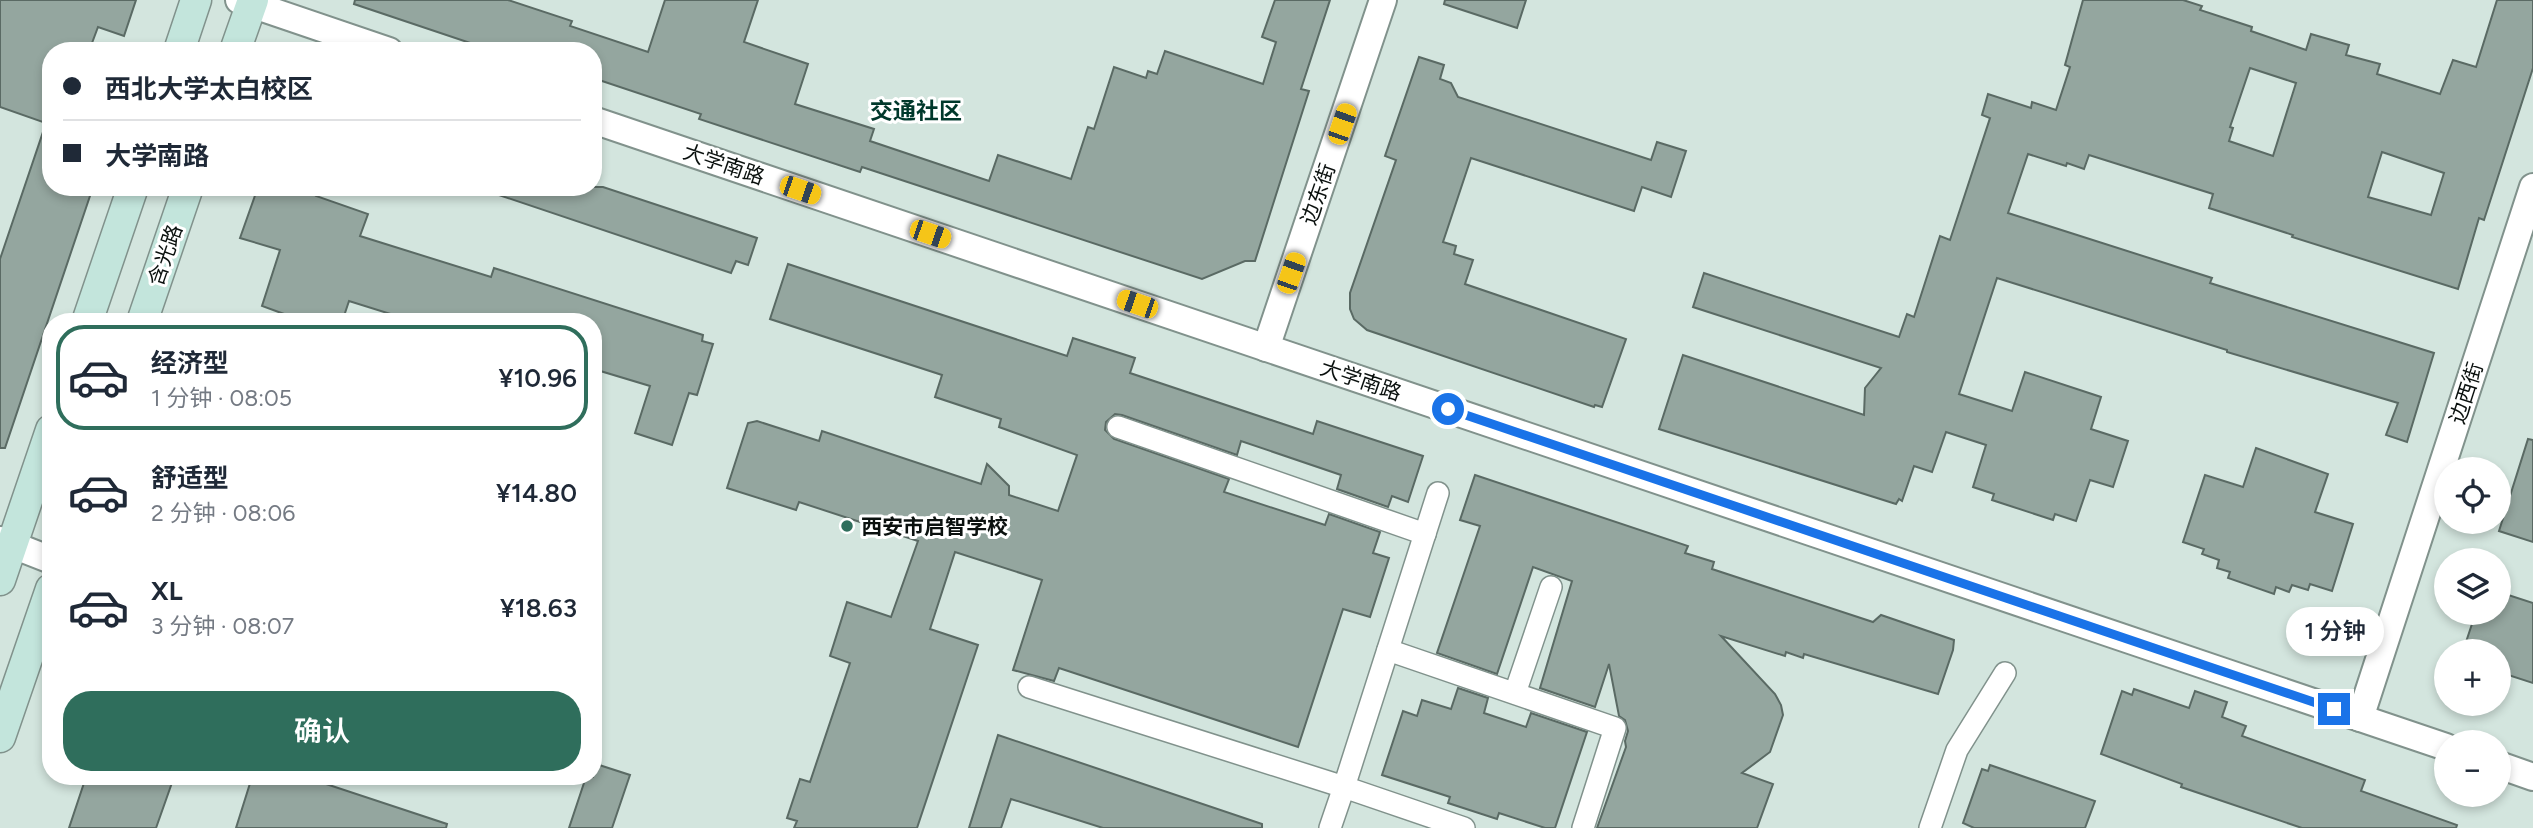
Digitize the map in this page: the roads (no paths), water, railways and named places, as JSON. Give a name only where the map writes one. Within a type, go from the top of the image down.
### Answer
[{"type":"main road","points":[[182,42],[196,0]]},
{"type":"main road","points":[[237,42],[247,1]]},
{"type":"main road","points":[[90,313],[130,196]]},
{"type":"main road","name":"含光路","points":[[145,313],[185,196]]},
{"type":"main road","points":[[0,580],[6,542],[42,452]]},
{"type":"main road","points":[[0,737],[42,615]]},
{"type":"street","name":"边东街","points":[[1266,348],[1383,0]]},
{"type":"street","points":[[247,1],[363,42]]},
{"type":"street","name":"大学南路","points":[[602,123],[2434,743]]},
{"type":"street","name":"边西街","points":[[2360,718],[2533,187]]},
{"type":"street","points":[[1118,428],[1425,534]]},
{"type":"street","points":[[1330,828],[1438,493]]},
{"type":"street","points":[[6,542],[42,556]]},
{"type":"street","points":[[1515,693],[1551,587]]},
{"type":"street","points":[[1388,650],[1615,728],[1583,828]]},
{"type":"street","points":[[1930,828],[1957,750],[2005,673]]},
{"type":"street","points":[[1029,687],[1464,828]]},
{"type":"street","points":[[2511,769],[2533,777]]},
{"type":"place","name":"西安市启智学校","points":[[847,526]]},
{"type":"district","name":"交通社区","points":[[916,111]]}]
